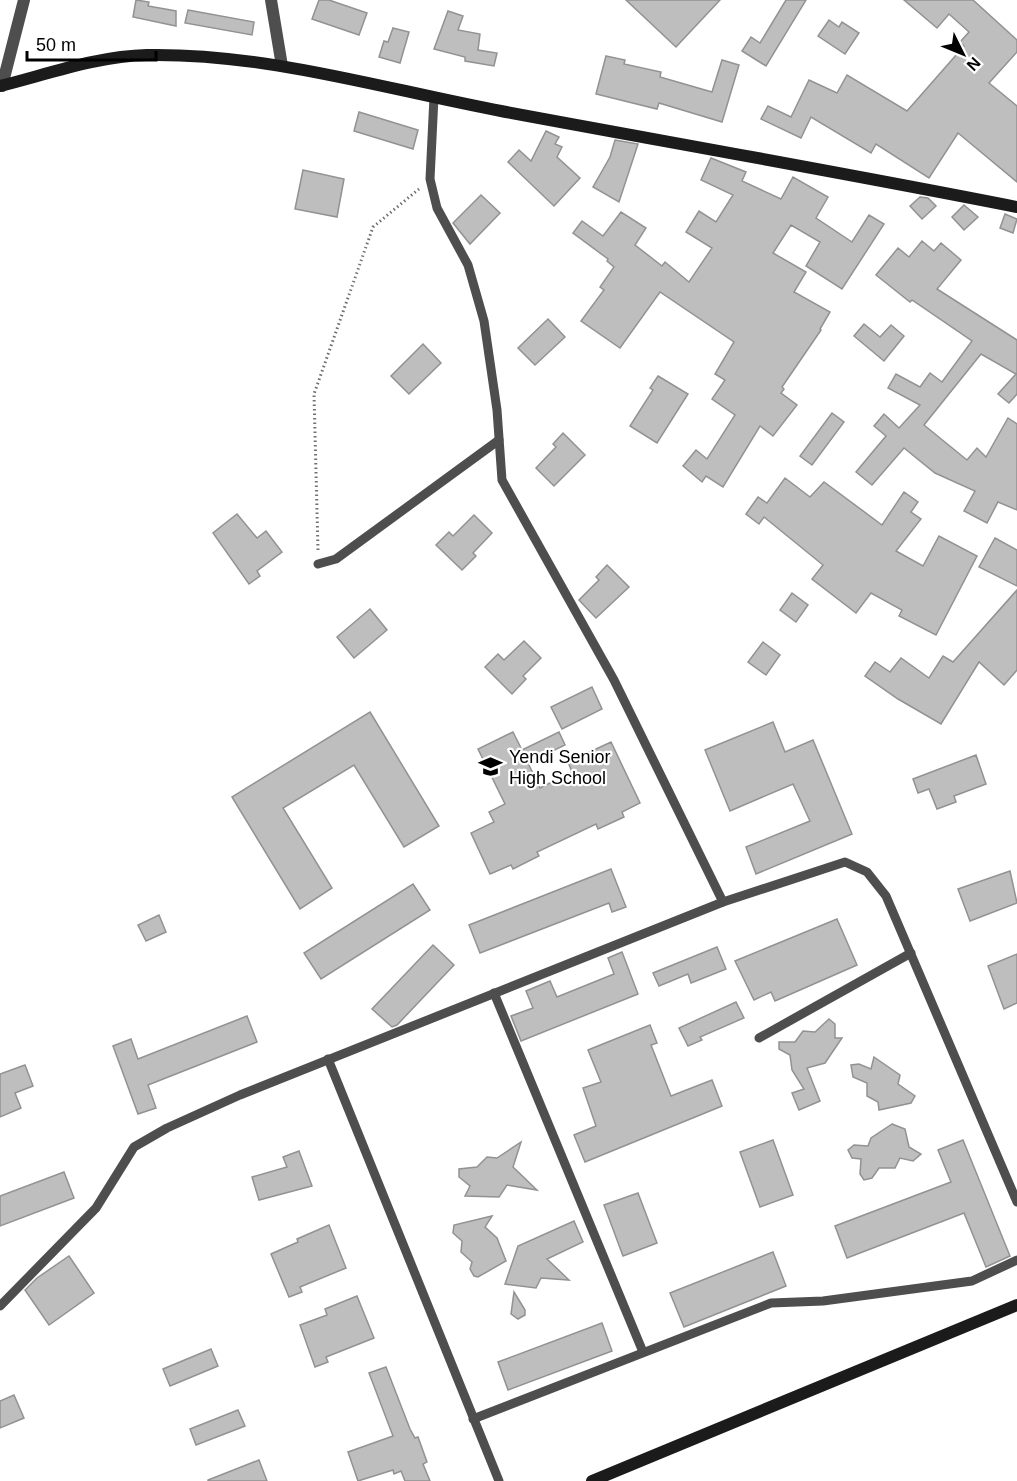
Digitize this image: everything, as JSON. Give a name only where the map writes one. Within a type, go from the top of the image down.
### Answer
[{"type":"street","points":[[24,0],[1,86],[114,57],[148,55],[282,66],[434,97],[813,166],[1017,207]]},
{"type":"street","points":[[271,0],[282,66]]},
{"type":"street","points":[[592,1481],[1017,1305]]},
{"type":"lane","points":[[434,97],[430,179],[436,208],[468,265],[484,321],[502,480],[614,680],[723,902]]},
{"type":"lane","points":[[318,564],[336,559],[499,440]]},
{"type":"lane","points":[[0,1306],[96,1208],[134,1147],[167,1128],[328,1059],[723,902],[844,862],[867,872],[886,896],[1017,1202]]},
{"type":"lane","points":[[759,1038],[911,953]]},
{"type":"lane","points":[[494,993],[643,1352]]},
{"type":"lane","points":[[328,1059],[499,1481]]},
{"type":"lane","points":[[473,1419],[771,1303],[823,1301],[972,1281],[1017,1260]]},
{"type":"path","points":[[318,564],[314,394],[373,227],[430,179]]},
{"type":"building","points":[[136,0],[149,2],[148,6],[176,11],[176,26],[133,17]]},
{"type":"building","points":[[319,0],[329,0],[367,13],[359,35],[312,19]]},
{"type":"building","points":[[626,0],[720,0],[676,47]]},
{"type":"building","points":[[786,0],[806,0],[766,66],[742,51],[751,37],[760,43]]},
{"type":"building","points":[[904,0],[973,0],[1017,40],[1017,52],[989,83],[1017,106],[1017,182],[958,133],[929,178],[876,144],[871,153],[811,117],[801,138],[761,119],[768,106],[791,117],[809,80],[837,93],[847,75],[907,111],[964,46],[960,42],[969,32],[949,14],[937,28]]},
{"type":"building","points":[[188,10],[254,22],[252,35],[185,23]]},
{"type":"building","points":[[448,11],[463,16],[458,30],[480,34],[478,50],[497,53],[494,66],[465,61],[465,57],[434,49]]},
{"type":"building","points":[[829,20],[839,27],[842,22],[859,33],[845,54],[818,36]]},
{"type":"building","points":[[393,28],[409,32],[400,63],[379,57],[384,41],[388,42]]},
{"type":"building","points":[[606,56],[625,60],[624,64],[661,72],[660,77],[712,92],[722,60],[739,65],[722,122],[659,103],[657,109],[596,94]]},
{"type":"building","points":[[359,112],[418,130],[413,149],[354,131]]},
{"type":"building","points":[[546,131],[559,137],[555,144],[562,147],[557,157],[580,178],[554,206],[508,162],[519,150],[531,161]]},
{"type":"building","points":[[615,140],[638,144],[619,202],[593,187],[610,157]]},
{"type":"building","points":[[711,158],[746,172],[742,181],[781,199],[793,177],[828,197],[816,218],[852,242],[869,215],[884,224],[842,289],[806,266],[820,242],[791,225],[773,253],[806,272],[794,292],[830,312],[821,330],[782,387],[784,389],[781,393],[797,405],[773,436],[760,426],[723,487],[706,476],[702,482],[683,466],[696,450],[707,459],[735,415],[712,399],[725,380],[715,374],[734,342],[660,292],[620,348],[581,321],[604,290],[600,287],[614,267],[607,261],[608,259],[573,233],[582,221],[603,236],[621,212],[646,228],[635,245],[662,266],[665,262],[689,282],[712,248],[686,232],[699,211],[716,222],[733,195],[701,180]]},
{"type":"building","points":[[303,170],[344,179],[337,217],[295,209]]},
{"type":"building","points":[[481,195],[500,213],[470,244],[453,223]]},
{"type":"building","points":[[920,197],[928,198],[936,206],[922,219],[910,206]]},
{"type":"building","points":[[964,205],[978,217],[964,230],[952,217]]},
{"type":"building","points":[[1005,214],[1017,219],[1013,233],[1000,228]]},
{"type":"building","points":[[922,241],[934,251],[941,243],[961,260],[937,289],[1017,340],[1017,394],[1009,403],[998,394],[1016,374],[981,354],[924,425],[967,460],[977,448],[986,457],[1008,418],[1017,424],[1017,510],[998,502],[987,523],[964,511],[975,491],[935,473],[904,448],[872,485],[856,472],[886,436],[874,426],[884,414],[899,428],[920,405],[888,388],[896,374],[920,387],[930,373],[942,382],[972,341],[912,300],[910,302],[876,275],[898,248],[909,257]]},
{"type":"building","points":[[548,319],[565,337],[535,365],[518,348]]},
{"type":"building","points":[[864,324],[880,337],[891,325],[904,336],[884,361],[854,336]]},
{"type":"building","points":[[423,344],[441,363],[409,394],[391,376]]},
{"type":"building","points":[[658,376],[688,394],[657,443],[630,426],[653,390],[650,388]]},
{"type":"building","points":[[832,413],[844,422],[812,465],[800,456]]},
{"type":"building","points":[[563,433],[585,455],[554,486],[536,468],[556,447],[553,444]]},
{"type":"building","points":[[785,478],[810,497],[824,482],[882,525],[904,492],[918,502],[911,512],[921,519],[896,551],[923,566],[939,536],[977,556],[936,635],[899,616],[902,610],[871,593],[856,613],[812,579],[823,565],[764,517],[759,524],[746,514],[758,497],[767,503]]},
{"type":"building","points":[[237,514],[257,538],[266,531],[282,552],[257,571],[260,576],[249,584],[213,533]]},
{"type":"building","points":[[474,515],[492,533],[473,553],[476,556],[462,570],[436,545],[449,532],[453,536]]},
{"type":"building","points":[[995,538],[1017,550],[1017,586],[979,567]]},
{"type":"building","points":[[607,565],[629,587],[596,618],[579,600],[599,580],[596,577]]},
{"type":"building","points":[[1017,590],[1017,670],[1004,685],[979,662],[941,724],[898,699],[865,676],[875,662],[890,672],[901,658],[929,678],[943,656],[953,662]]},
{"type":"building","points":[[792,593],[808,605],[796,622],[780,610]]},
{"type":"building","points":[[370,609],[387,630],[354,658],[337,637]]},
{"type":"building","points":[[524,641],[541,658],[523,676],[526,679],[512,694],[485,667],[498,654],[504,660]]},
{"type":"building","points":[[763,642],[780,655],[766,675],[748,662]]},
{"type":"building","points":[[592,687],[602,709],[562,729],[551,707]]},
{"type":"building","points":[[370,712],[439,826],[404,847],[354,765],[283,808],[332,888],[300,909],[232,797]]},
{"type":"building","points":[[773,722],[785,752],[813,740],[852,834],[756,874],[746,847],[810,821],[793,784],[730,811],[705,750]]},
{"type":"building","points":[[513,732],[522,750],[559,732],[565,745],[528,763],[540,788],[572,772],[568,762],[611,742],[640,803],[622,812],[624,817],[598,829],[596,824],[537,852],[539,856],[513,869],[511,865],[490,874],[471,833],[494,822],[489,812],[505,804],[478,749]]},
{"type":"building","points":[[976,755],[986,784],[954,796],[956,802],[937,809],[929,789],[918,793],[913,779]]},
{"type":"building","points":[[611,869],[626,907],[612,912],[609,903],[480,953],[469,925]]},
{"type":"building","points":[[1010,871],[1017,903],[970,921],[958,889]]},
{"type":"building","points":[[413,884],[430,910],[321,979],[304,953]]},
{"type":"building","points":[[159,915],[166,932],[146,941],[138,925]]},
{"type":"building","points":[[837,919],[857,965],[775,1001],[771,992],[754,1000],[735,961]]},
{"type":"building","points":[[433,945],[454,965],[397,1025],[392,1027],[372,1009]]},
{"type":"building","points":[[717,947],[726,969],[691,983],[688,974],[659,986],[653,973]]},
{"type":"building","points":[[622,952],[638,994],[521,1041],[511,1016],[533,1008],[526,991],[550,981],[557,997],[614,974],[608,958]]},
{"type":"building","points":[[1017,954],[1017,1003],[1004,1009],[988,966]]},
{"type":"building","points":[[736,1002],[744,1018],[700,1037],[702,1040],[688,1046],[679,1028]]},
{"type":"building","points":[[247,1016],[257,1042],[148,1085],[156,1108],[138,1114],[113,1046],[131,1039],[138,1059]]},
{"type":"building","points":[[829,1019],[835,1024],[835,1038],[842,1038],[825,1063],[807,1068],[820,1101],[799,1110],[792,1093],[804,1089],[792,1070],[790,1055],[779,1049],[779,1042],[795,1042],[803,1031],[815,1032]]},
{"type":"building","points":[[650,1025],[657,1043],[651,1045],[671,1096],[712,1080],[722,1106],[585,1162],[574,1135],[596,1126],[583,1088],[601,1082],[588,1050]]},
{"type":"building","points":[[874,1057],[900,1075],[898,1084],[915,1096],[911,1103],[879,1110],[878,1102],[867,1096],[867,1083],[853,1077],[851,1065],[859,1064],[871,1069]]},
{"type":"building","points":[[25,1065],[33,1086],[15,1093],[21,1108],[0,1117],[0,1074]]},
{"type":"building","points":[[892,1124],[905,1129],[909,1147],[921,1154],[913,1161],[900,1158],[895,1168],[879,1168],[872,1178],[864,1180],[860,1174],[861,1159],[852,1158],[848,1150],[854,1145],[868,1146],[871,1138]]},
{"type":"building","points":[[773,1140],[793,1195],[760,1207],[740,1152]]},
{"type":"building","points":[[963,1140],[1010,1256],[986,1267],[964,1213],[847,1258],[835,1226],[951,1182],[938,1150]]},
{"type":"building","points":[[521,1142],[513,1167],[537,1190],[507,1185],[499,1197],[465,1196],[470,1186],[459,1177],[459,1169],[477,1167],[487,1157],[497,1158]]},
{"type":"building","points":[[299,1151],[312,1186],[259,1200],[252,1177],[287,1167],[283,1157]]},
{"type":"building","points":[[64,1172],[74,1198],[0,1226],[0,1196]]},
{"type":"building","points":[[638,1193],[657,1243],[623,1256],[604,1205]]},
{"type":"building","points":[[492,1216],[485,1227],[497,1238],[506,1261],[478,1277],[474,1276],[470,1269],[472,1262],[461,1252],[462,1241],[453,1233],[454,1225]]},
{"type":"building","points":[[574,1221],[583,1242],[547,1259],[569,1280],[541,1278],[536,1288],[505,1284],[518,1246]]},
{"type":"building","points":[[329,1225],[346,1268],[300,1287],[302,1292],[289,1297],[271,1254]]},
{"type":"building","points":[[773,1252],[786,1286],[684,1327],[670,1293]]},
{"type":"building","points":[[69,1256],[94,1293],[49,1325],[25,1290],[37,1278]]},
{"type":"building","points":[[514,1292],[525,1310],[525,1315],[518,1319],[511,1314]]},
{"type":"building","points":[[357,1296],[374,1338],[326,1357],[328,1362],[315,1367],[300,1325],[327,1315],[325,1309]]},
{"type":"building","points":[[602,1323],[612,1351],[508,1390],[498,1362]]},
{"type":"building","points":[[211,1349],[218,1366],[170,1386],[163,1369]]},
{"type":"building","points":[[386,1367],[410,1429],[415,1438],[418,1437],[427,1462],[423,1464],[430,1481],[405,1481],[401,1471],[394,1474],[393,1470],[358,1481],[348,1452],[393,1436],[369,1373]]},
{"type":"building","points":[[14,1395],[24,1418],[0,1428],[0,1401]]},
{"type":"building","points":[[238,1410],[245,1426],[196,1445],[190,1429]]},
{"type":"building","points":[[259,1460],[267,1481],[208,1481],[208,1480]]},
{"type":"place","name":"Yendi Senior High School","points":[[491,767]]}]
